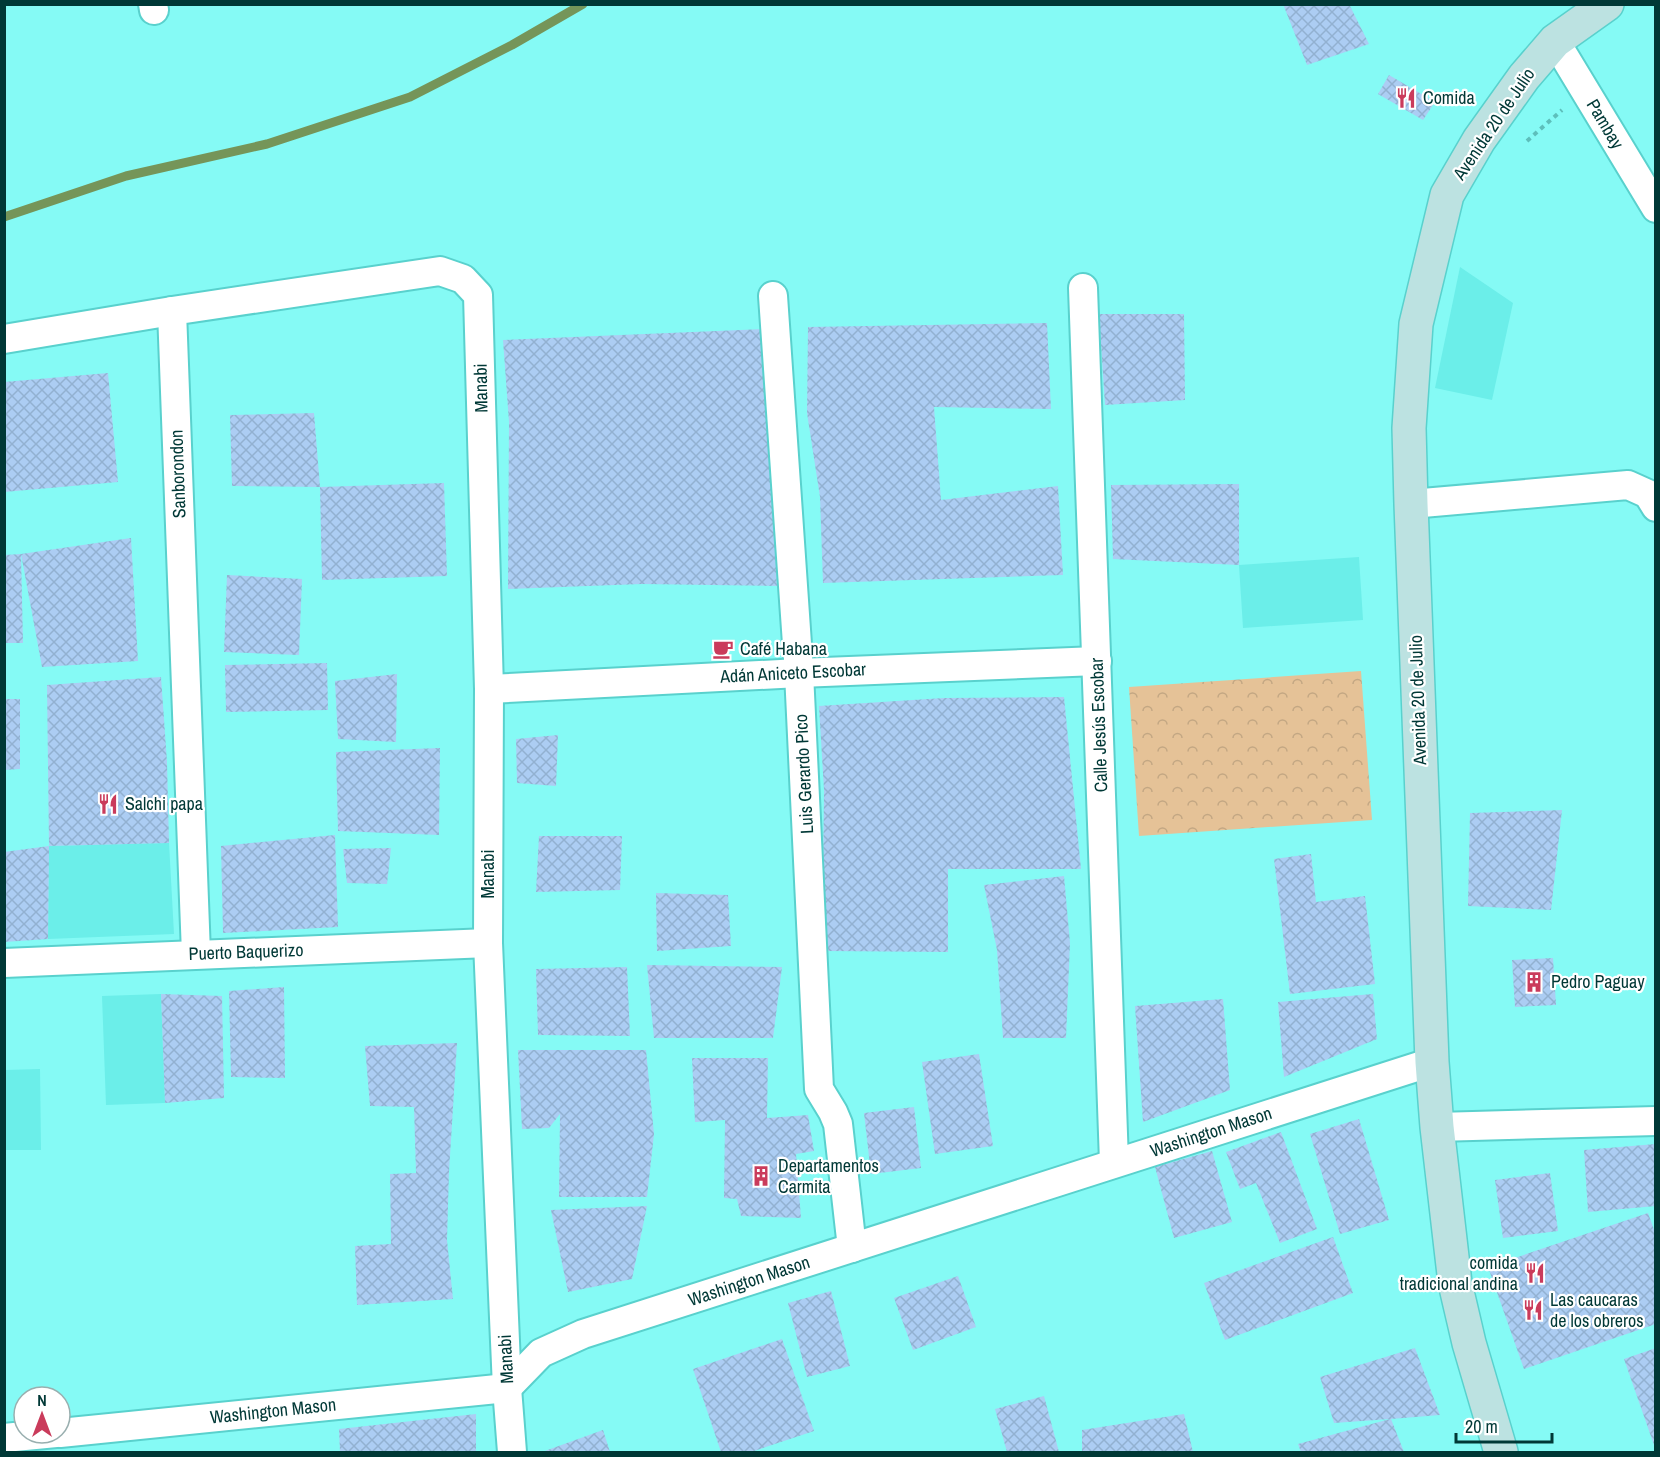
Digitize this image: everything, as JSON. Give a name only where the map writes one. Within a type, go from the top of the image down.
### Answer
[{"type":"main road","name":"Avenida 20 de Julio","points":[[1501,1452],[1469,1343],[1455,1283],[1432,1062],[1409,428],[1415,333],[1448,195],[1479,140],[1524,77],[1555,41],[1607,4]]},
{"type":"street","name":"Pambay","points":[[1555,41],[1656,208]]},
{"type":"street","name":"Manabi","points":[[172,311],[440,271],[463,279],[478,295],[489,689],[488,943],[507,1388],[512,1452]]},
{"type":"street","name":"Calle Jesús Escobar","points":[[1083,288],[1114,1162]]},
{"type":"street","name":"Luis Gerardo Pico","points":[[773,296],[799,673],[819,1089],[838,1124],[852,1248]]},
{"type":"street","points":[[4,339],[172,311]]},
{"type":"street","name":"Sanborondon","points":[[172,311],[196,954]]},
{"type":"street","points":[[1411,504],[1628,485],[1648,494],[1656,507]]},
{"type":"street","name":"Adán Aniceto Escobar","points":[[489,689],[1097,661]]},
{"type":"street","name":"Puerto Baquerizo","points":[[4,963],[488,943]]},
{"type":"street","name":"Washington Mason","points":[[72,1432],[507,1388],[541,1353],[583,1334],[1432,1062]]},
{"type":"street","points":[[1437,1127],[1656,1121]]},
{"type":"path","points":[[1527,141],[1585,90]]},
{"type":"shaded area","points":[[1460,267],[1513,303],[1492,400],[1435,388]]},
{"type":"shaded area","points":[[1359,557],[1363,620],[1243,628],[1239,565]]},
{"type":"shaded area","points":[[169,843],[174,934],[48,939],[49,846]]},
{"type":"shaded area","points":[[161,994],[165,1103],[106,1105],[102,996]]},
{"type":"shaded area","points":[[40,1069],[41,1150],[5,1150],[5,1070]]},
{"type":"green space","points":[[1361,671],[1372,820],[1139,836],[1129,687]]},
{"type":"building","points":[[1283,4],[1349,4],[1369,44],[1307,65]]},
{"type":"building","name":"Comida","points":[[1389,75],[1435,102],[1423,120],[1378,94]]},
{"type":"building","points":[[1099,314],[1184,314],[1185,400],[1105,405]]},
{"type":"building","points":[[1047,323],[1051,409],[934,407],[941,500],[1058,486],[1063,575],[823,583],[820,497],[807,413],[808,327]]},
{"type":"building","points":[[764,329],[777,586],[642,584],[508,589],[509,422],[503,340]]},
{"type":"building","points":[[108,373],[118,482],[4,492],[4,382]]},
{"type":"building","points":[[314,413],[320,487],[232,486],[230,415]]},
{"type":"building","points":[[444,483],[447,576],[322,580],[320,487]]},
{"type":"building","points":[[1239,484],[1239,565],[1113,559],[1111,485]]},
{"type":"building","points":[[131,538],[138,661],[42,667],[21,554]]},
{"type":"building","points":[[21,554],[23,643],[4,643],[4,555]]},
{"type":"building","points":[[227,575],[302,579],[299,655],[224,652]]},
{"type":"building","points":[[327,663],[328,710],[226,712],[225,665]]},
{"type":"building","points":[[397,674],[396,742],[338,739],[335,681]]},
{"type":"building","points":[[161,677],[167,762],[169,843],[49,846],[47,685]]},
{"type":"building","points":[[1064,697],[1081,869],[948,869],[948,952],[826,951],[823,877],[824,790],[819,706],[944,698]]},
{"type":"building","points":[[4,699],[20,699],[20,769],[4,770]]},
{"type":"building","points":[[558,735],[556,786],[517,783],[516,739]]},
{"type":"building","points":[[440,748],[439,835],[338,831],[336,752]]},
{"type":"building","points":[[1562,810],[1551,910],[1468,906],[1470,813]]},
{"type":"building","points":[[335,835],[338,927],[223,933],[221,846]]},
{"type":"building","points":[[539,836],[622,836],[620,890],[536,892]]},
{"type":"building","points":[[49,846],[48,939],[4,942],[4,852]]},
{"type":"building","points":[[391,848],[387,884],[347,883],[343,849]]},
{"type":"building","points":[[1311,854],[1316,902],[1365,896],[1375,984],[1290,994],[1274,859]]},
{"type":"building","points":[[1064,876],[1070,943],[1066,1038],[1003,1038],[997,950],[984,885]]},
{"type":"building","points":[[656,893],[728,895],[731,946],[657,951]]},
{"type":"building","name":"Pedro Paguay","points":[[1553,958],[1556,1005],[1515,1007],[1512,960]]},
{"type":"building","points":[[647,965],[782,967],[773,1038],[654,1038]]},
{"type":"building","points":[[627,967],[630,1036],[538,1035],[536,969]]},
{"type":"building","points":[[284,987],[285,1078],[231,1077],[229,991]]},
{"type":"building","points":[[161,994],[222,996],[224,1098],[165,1103]]},
{"type":"building","points":[[1373,994],[1377,1039],[1284,1077],[1278,1002]]},
{"type":"building","points":[[1223,999],[1230,1090],[1143,1122],[1135,1006]]},
{"type":"building","points":[[457,1043],[447,1240],[453,1299],[357,1305],[355,1246],[391,1244],[390,1174],[416,1173],[414,1107],[370,1106],[365,1046]]},
{"type":"building","points":[[518,1050],[646,1050],[654,1134],[647,1197],[559,1197],[560,1114],[549,1128],[522,1129]]},
{"type":"building","points":[[979,1054],[993,1146],[935,1154],[922,1062]]},
{"type":"building","name":"Departamentos Carmita","points":[[692,1058],[768,1058],[767,1118],[808,1115],[814,1151],[796,1154],[801,1218],[741,1216],[737,1199],[724,1198],[725,1120],[695,1122]]},
{"type":"building","points":[[914,1107],[921,1168],[871,1174],[864,1113]]},
{"type":"building","points":[[1359,1119],[1389,1220],[1340,1234],[1310,1134]]},
{"type":"building","points":[[1281,1132],[1317,1229],[1280,1243],[1256,1183],[1240,1189],[1226,1152]]},
{"type":"building","points":[[1656,1144],[1656,1206],[1588,1212],[1584,1150]]},
{"type":"building","points":[[1212,1151],[1232,1222],[1174,1238],[1155,1167]]},
{"type":"building","points":[[1550,1173],[1558,1231],[1503,1238],[1495,1180]]},
{"type":"building","points":[[647,1206],[632,1279],[568,1292],[551,1210]]},
{"type":"building","points":[[1648,1213],[1656,1235],[1656,1324],[1524,1369],[1488,1267]]},
{"type":"building","points":[[1333,1237],[1353,1293],[1225,1340],[1204,1283]]},
{"type":"building","points":[[958,1276],[976,1327],[913,1350],[894,1298]]},
{"type":"building","points":[[831,1291],[850,1366],[807,1377],[788,1303]]},
{"type":"building","points":[[782,1339],[814,1431],[751,1452],[721,1452],[693,1369]]},
{"type":"building","points":[[1415,1348],[1440,1415],[1391,1419],[1404,1452],[1301,1452],[1298,1444],[1390,1419],[1334,1423],[1320,1377]]},
{"type":"building","points":[[1656,1348],[1656,1448],[1655,1448],[1624,1359]]},
{"type":"building","points":[[1044,1396],[1059,1452],[1007,1452],[995,1409]]},
{"type":"building","points":[[476,1414],[476,1452],[340,1452],[339,1429]]},
{"type":"building","points":[[1184,1414],[1193,1452],[1082,1452],[1082,1430]]},
{"type":"building","points":[[603,1430],[610,1452],[542,1452]]},
{"type":"waterway","points":[[4,217],[126,176],[267,144],[410,97],[512,45],[583,4]]},
{"type":"place","name":"Comida","points":[[1406,98]]},
{"type":"place","name":"Café Habana","points":[[723,649]]},
{"type":"place","name":"Salchi papa","points":[[108,804]]},
{"type":"place","name":"Pedro Paguay","points":[[1534,982]]},
{"type":"place","name":"Departamentos Carmita","points":[[761,1176]]},
{"type":"place","name":"comida tradicional andina","points":[[1535,1273]]},
{"type":"place","name":"Las caucaras de los obreros","points":[[1533,1310]]}]
